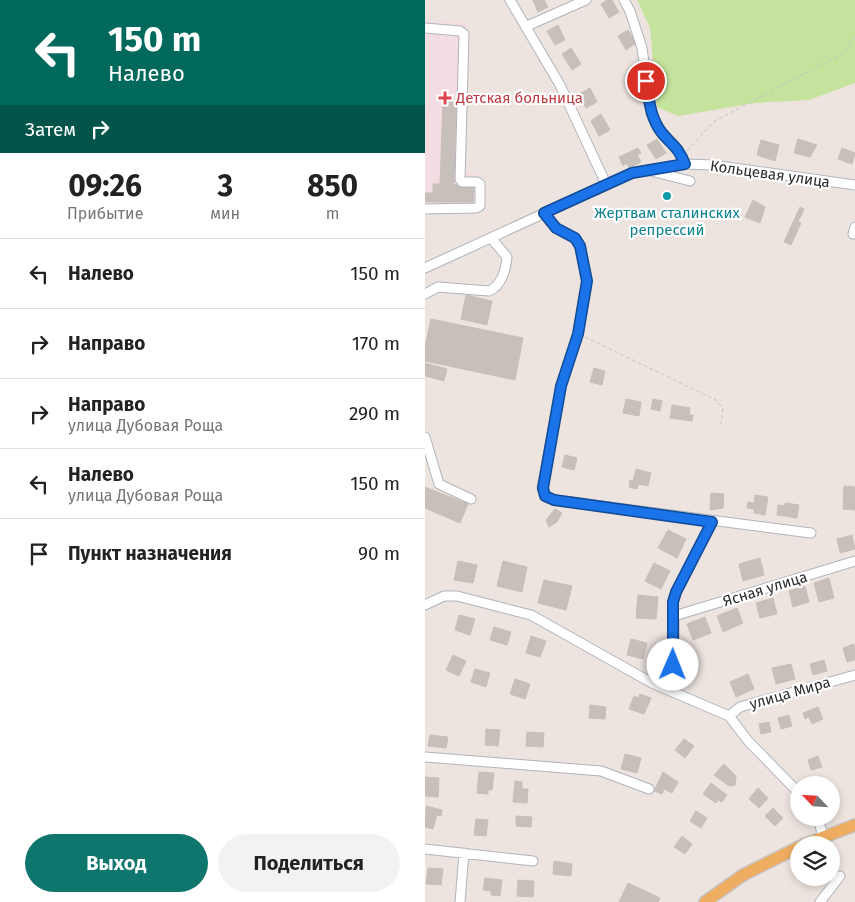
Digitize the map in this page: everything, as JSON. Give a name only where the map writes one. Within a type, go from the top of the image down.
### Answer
[{"type":"main road","points":[[826,836],[855,825]]},
{"type":"main road","points":[[705,902],[743,876],[790,852]]},
{"type":"street","points":[[510,0],[560,85],[606,184]]},
{"type":"street","points":[[527,26],[586,0]]},
{"type":"street","points":[[624,0],[630,11],[642,48],[651,113],[661,132],[678,149],[683,160]]},
{"type":"street","points":[[425,28],[460,31],[464,34],[460,179],[462,182],[477,182],[480,184],[479,206],[476,208],[425,208]]},
{"type":"street","name":"Кольцевая улица","points":[[425,268],[632,173],[683,160],[855,185]]},
{"type":"street","points":[[649,170],[690,181]]},
{"type":"street","points":[[544,213],[556,228],[575,238],[582,255],[587,281],[578,334],[558,400],[543,488],[545,496],[554,500],[712,522],[811,533]]},
{"type":"street","points":[[425,294],[438,287],[489,291],[499,285],[507,257],[491,238]]},
{"type":"street","points":[[425,436],[439,484],[471,499]]},
{"type":"street","points":[[674,692],[673,602],[676,592],[712,522]]},
{"type":"street","name":"Ясная улица","points":[[674,616],[855,561]]},
{"type":"street","points":[[425,605],[444,596],[457,596],[531,615],[652,683],[729,716],[749,742],[790,784]]},
{"type":"street","name":"улица Мира","points":[[729,716],[740,707],[855,675]]},
{"type":"street","points":[[425,757],[601,771],[649,789]]},
{"type":"street","points":[[425,849],[533,862]]},
{"type":"street","points":[[460,902],[464,853]]},
{"type":"street","points":[[820,902],[832,886]]},
{"type":"path","points":[[683,160],[713,122],[845,52],[855,37]]},
{"type":"path","points":[[578,334],[716,400],[723,408],[721,424]]},
{"type":"shaded area","name":"Детская больница","points":[[425,22],[466,23],[462,171],[479,173],[480,211],[425,210]]},
{"type":"green space","points":[[637,0],[855,0],[855,83],[809,100],[755,103],[678,116],[657,107],[650,28]]},
{"type":"building","points":[[533,0],[544,0],[548,7],[538,12]]},
{"type":"building","points":[[607,0],[612,0],[619,12],[609,18],[601,4]]},
{"type":"building","points":[[558,25],[565,40],[555,45],[547,31]]},
{"type":"building","points":[[628,30],[636,43],[626,50],[618,36]]},
{"type":"building","points":[[571,48],[581,64],[572,70],[562,54]]},
{"type":"building","points":[[590,88],[597,102],[586,108],[579,94]]},
{"type":"building","name":"Детская больница","points":[[456,99],[454,185],[474,184],[473,202],[425,202],[425,193],[433,193],[433,184],[440,184],[443,100]]},
{"type":"building","points":[[601,114],[610,130],[599,136],[591,121]]},
{"type":"building","points":[[657,139],[666,153],[656,159],[647,145]]},
{"type":"building","points":[[798,139],[817,145],[810,157],[794,153]]},
{"type":"building","points":[[761,140],[779,145],[775,161],[757,155]]},
{"type":"building","points":[[638,148],[641,153],[637,155],[641,162],[629,168],[627,163],[623,166],[619,157]]},
{"type":"building","points":[[842,148],[855,153],[852,164],[838,159]]},
{"type":"building","points":[[753,200],[765,207],[760,223],[745,217]]},
{"type":"building","points":[[800,207],[804,209],[798,222],[801,223],[791,245],[784,242]]},
{"type":"building","points":[[466,295],[492,301],[487,325],[461,319]]},
{"type":"building","points":[[431,319],[523,338],[515,380],[425,361],[425,346]]},
{"type":"building","points":[[425,363],[447,369],[444,381],[425,376]]},
{"type":"building","points":[[594,368],[605,371],[602,385],[590,382]]},
{"type":"building","points":[[626,399],[641,402],[639,416],[623,413]]},
{"type":"building","points":[[653,399],[662,401],[660,411],[651,409]]},
{"type":"building","points":[[672,405],[690,408],[689,415],[693,415],[692,421],[670,418]]},
{"type":"building","points":[[565,455],[577,458],[574,470],[562,467]]},
{"type":"building","points":[[636,469],[651,473],[648,486],[638,484],[637,489],[629,487],[630,480],[633,481]]},
{"type":"building","points":[[844,486],[855,487],[855,510],[843,509]]},
{"type":"building","points":[[425,487],[468,504],[460,523],[425,508]]},
{"type":"building","points":[[711,493],[724,494],[723,508],[710,510]]},
{"type":"building","points":[[755,495],[768,497],[765,515],[754,513],[754,509],[747,508],[748,502],[754,503]]},
{"type":"building","points":[[785,503],[799,505],[797,518],[777,515],[778,505],[785,506]]},
{"type":"building","points":[[555,509],[562,513],[557,522],[549,527],[546,520]]},
{"type":"building","points":[[668,530],[686,539],[677,558],[658,548]]},
{"type":"building","points":[[852,535],[855,549],[840,553],[837,539]]},
{"type":"building","points":[[760,558],[764,575],[743,581],[739,564]]},
{"type":"building","points":[[458,561],[477,565],[473,583],[454,580]]},
{"type":"building","points":[[503,561],[527,567],[522,592],[497,586]]},
{"type":"building","points":[[654,563],[670,571],[661,589],[645,581]]},
{"type":"building","points":[[829,578],[834,598],[819,602],[814,583]]},
{"type":"building","points":[[544,580],[572,586],[566,610],[538,603]]},
{"type":"building","points":[[805,586],[809,602],[793,607],[789,591]]},
{"type":"building","points":[[638,595],[658,597],[656,619],[636,618]]},
{"type":"building","points":[[773,598],[777,614],[760,618],[756,603]]},
{"type":"building","points":[[737,608],[743,623],[723,632],[717,616]]},
{"type":"building","points":[[459,615],[475,619],[470,635],[455,630]]},
{"type":"building","points":[[705,617],[711,633],[693,640],[687,624]]},
{"type":"building","points":[[494,627],[511,632],[507,645],[490,640]]},
{"type":"building","points":[[531,636],[546,641],[540,657],[526,653]]},
{"type":"building","points":[[631,639],[647,643],[643,659],[627,655]]},
{"type":"building","points":[[854,644],[855,660],[847,662],[843,648]]},
{"type":"building","points":[[453,655],[466,661],[459,676],[446,670]]},
{"type":"building","points":[[824,660],[827,671],[813,675],[810,664]]},
{"type":"building","points":[[791,664],[795,679],[776,684],[772,668]]},
{"type":"building","points":[[475,669],[490,673],[486,687],[471,682]]},
{"type":"building","points":[[748,674],[754,689],[736,697],[730,682]]},
{"type":"building","points":[[515,679],[530,684],[525,699],[510,694]]},
{"type":"building","points":[[640,694],[651,698],[644,714],[629,709],[634,696],[639,698]]},
{"type":"building","points":[[590,705],[606,707],[605,719],[589,718]]},
{"type":"building","points":[[818,707],[823,719],[812,724],[809,717],[805,719],[803,713]]},
{"type":"building","points":[[789,715],[792,726],[781,729],[778,718]]},
{"type":"building","points":[[769,722],[771,732],[761,734],[759,724]]},
{"type":"building","points":[[486,729],[500,730],[498,746],[485,745]]},
{"type":"building","points":[[527,732],[544,733],[543,747],[526,746]]},
{"type":"building","points":[[430,735],[448,737],[446,748],[428,746]]},
{"type":"building","points":[[684,739],[694,746],[685,758],[675,750]]},
{"type":"building","points":[[625,754],[641,758],[637,773],[621,769]]},
{"type":"building","points":[[818,756],[822,767],[811,770],[808,760]]},
{"type":"building","points":[[724,764],[736,776],[735,785],[729,786],[714,775]]},
{"type":"building","points":[[479,772],[494,773],[492,790],[488,790],[488,794],[477,793]]},
{"type":"building","points":[[663,772],[678,782],[672,793],[664,789],[662,794],[654,791]]},
{"type":"building","points":[[425,777],[439,778],[438,797],[425,796]]},
{"type":"building","points":[[515,781],[522,782],[522,789],[528,789],[527,803],[513,802]]},
{"type":"building","points":[[711,783],[727,795],[722,802],[718,800],[716,803],[703,794]]},
{"type":"building","points":[[758,788],[768,798],[759,808],[749,799]]},
{"type":"building","points":[[426,806],[442,810],[441,816],[437,815],[433,829],[425,827]]},
{"type":"building","points":[[773,808],[783,818],[775,826],[765,816]]},
{"type":"building","points":[[696,811],[707,818],[701,828],[690,821]]},
{"type":"building","points":[[516,816],[532,817],[531,827],[516,826]]},
{"type":"building","points":[[476,819],[488,820],[486,836],[474,835]]},
{"type":"building","points":[[682,836],[692,844],[685,854],[674,847]]},
{"type":"building","points":[[554,861],[572,864],[571,876],[553,874]]},
{"type":"building","points":[[428,868],[443,869],[441,885],[426,884]]},
{"type":"building","points":[[485,878],[502,880],[500,896],[491,895],[491,891],[483,890]]},
{"type":"building","points":[[518,880],[534,881],[533,897],[517,896]]},
{"type":"building","points":[[628,883],[660,898],[658,902],[619,902]]},
{"type":"place","name":"Детская больница","points":[[445,98]]},
{"type":"place","name":"Жертвам сталинских репрессий","points":[[667,196]]},
{"type":"route","points":[[646,81],[651,113],[661,132],[678,149],[685,164],[632,173],[544,213],[559,231],[575,238],[580,246],[587,273],[587,281],[578,334],[561,386],[543,493],[554,500],[712,522],[676,592],[673,602],[673,665]]}]
